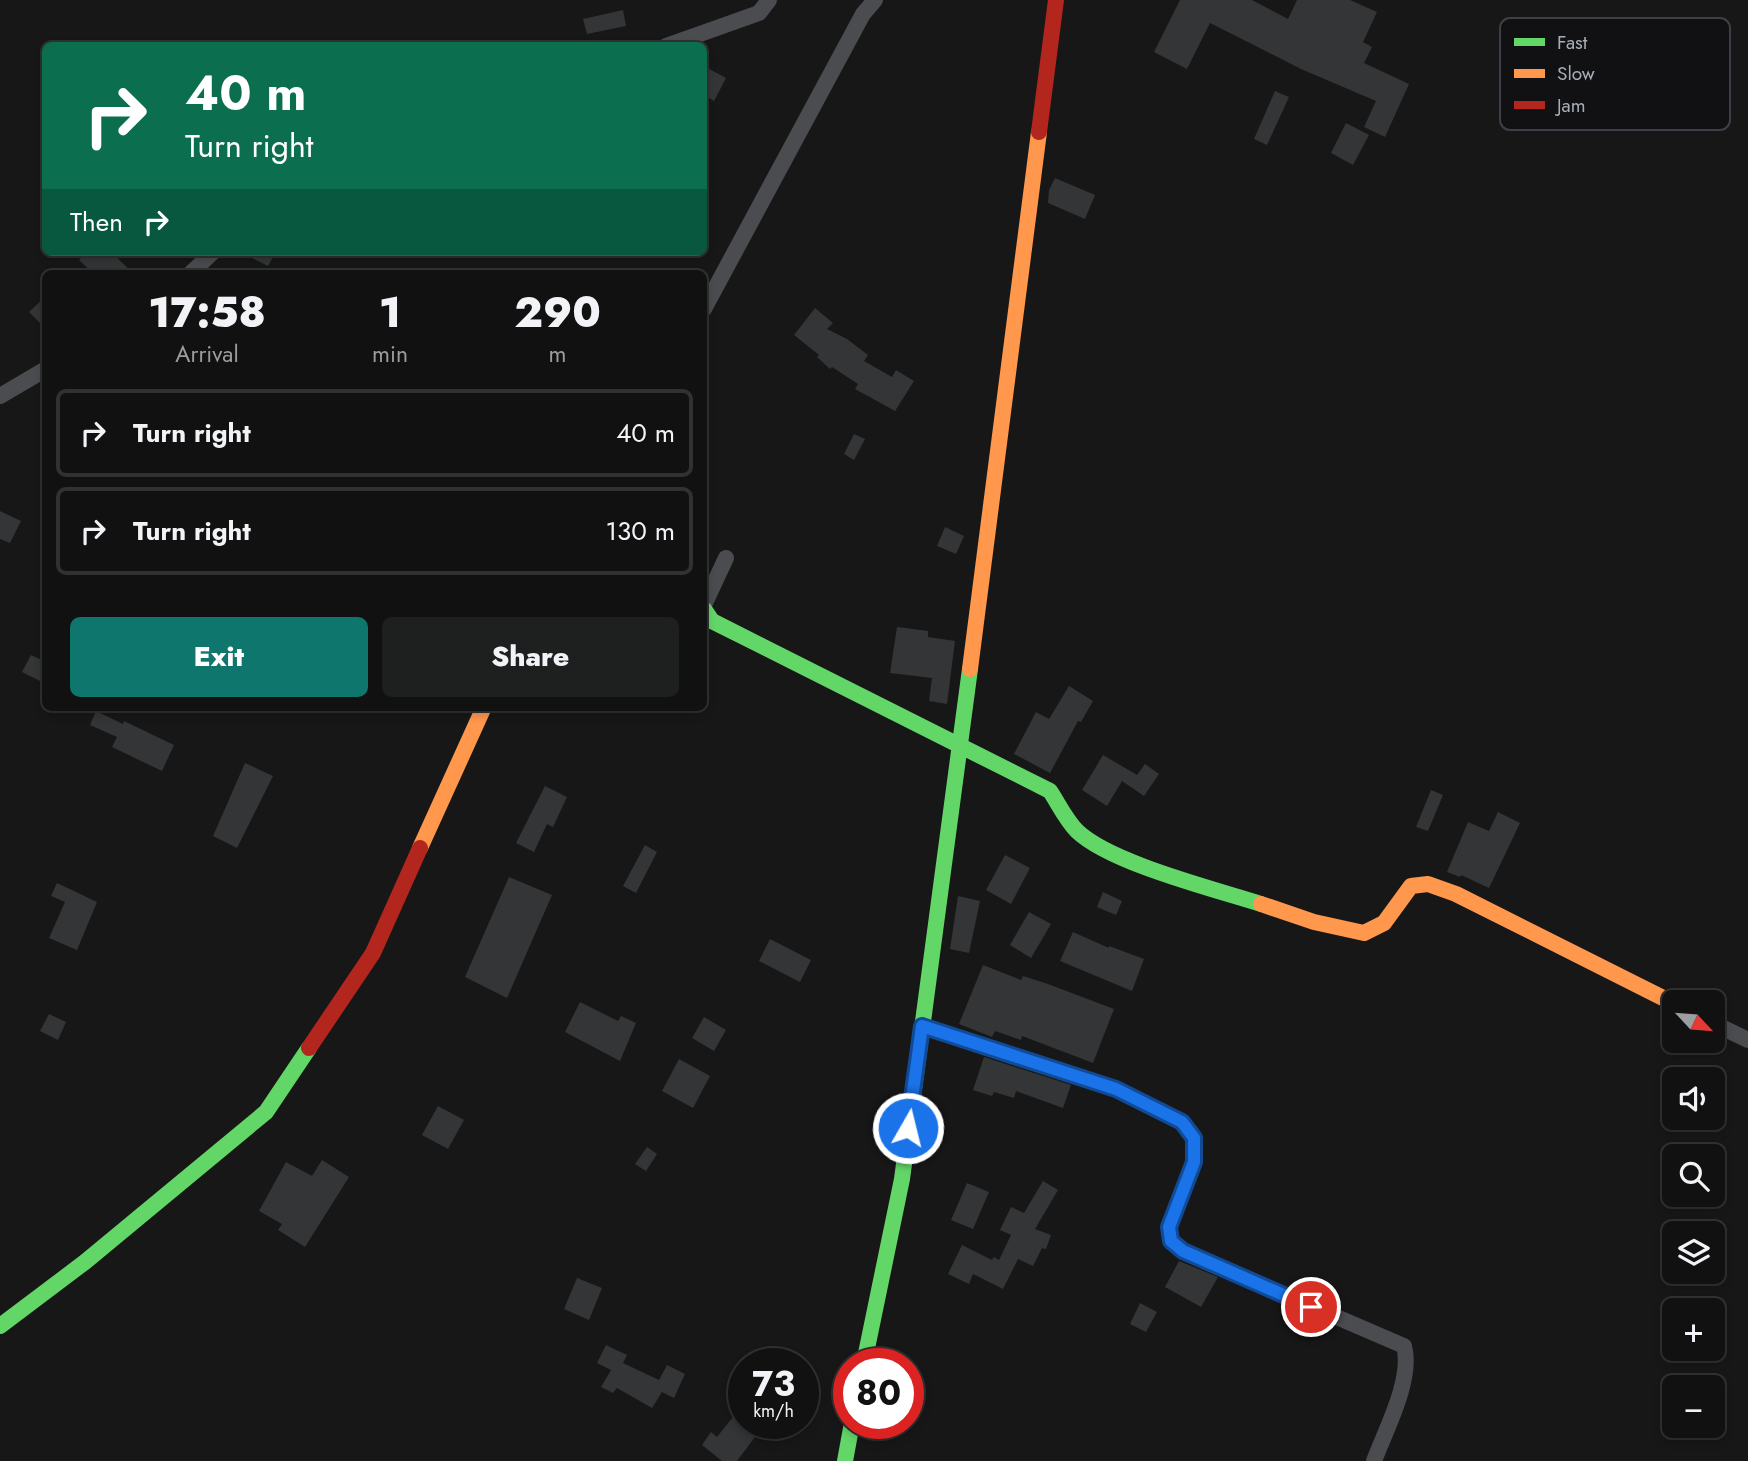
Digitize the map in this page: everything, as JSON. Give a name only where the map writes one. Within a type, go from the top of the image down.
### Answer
[{"type":"main road","points":[[867,1348],[902,1179],[1056,0]]},
{"type":"main road","points":[[707,612],[712,621],[1050,791],[1077,831],[1130,861],[1314,922],[1364,933],[1384,923],[1411,886],[1429,884],[1468,900],[1662,997]]},
{"type":"main road","points":[[0,1326],[85,1262],[266,1112],[373,953],[482,711]]},
{"type":"main road","points":[[845,1461],[849,1439]]},
{"type":"street","points":[[677,42],[759,13],[769,0]]},
{"type":"street","points":[[707,303],[863,14],[875,0]]},
{"type":"street","points":[[194,270],[209,256]]},
{"type":"street","points":[[0,396],[42,371]]},
{"type":"street","points":[[707,600],[726,558]]},
{"type":"street","points":[[922,1026],[1116,1089],[1182,1122],[1194,1138],[1194,1162],[1169,1227],[1171,1241],[1183,1251],[1404,1346],[1408,1360],[1399,1394],[1374,1461]]},
{"type":"street","points":[[1726,1029],[1748,1040]]},
{"type":"building","points":[[1180,0],[1252,0],[1288,19],[1297,0],[1350,0],[1377,12],[1363,42],[1372,47],[1364,63],[1409,84],[1385,137],[1364,127],[1376,101],[1301,69],[1210,23],[1187,69],[1154,52]]},
{"type":"building","points":[[623,10],[626,26],[587,34],[583,19]]},
{"type":"building","points":[[707,68],[726,78],[714,101],[707,97]]},
{"type":"building","points":[[1275,91],[1289,97],[1267,145],[1254,139]]},
{"type":"building","points":[[1346,123],[1369,135],[1353,165],[1331,153]]},
{"type":"building","points":[[1055,178],[1095,195],[1085,219],[1048,203],[1049,190]]},
{"type":"building","points":[[83,256],[115,256],[130,270],[90,270],[79,260]]},
{"type":"building","points":[[248,256],[274,256],[268,266]]},
{"type":"building","points":[[42,300],[42,325],[29,312]]},
{"type":"building","points":[[815,308],[833,323],[827,329],[847,339],[868,355],[864,361],[892,377],[896,370],[914,381],[895,411],[855,389],[858,384],[832,367],[830,369],[817,357],[819,355],[794,335]]},
{"type":"building","points":[[854,434],[865,439],[854,460],[844,454]]},
{"type":"building","points":[[0,511],[21,521],[10,543],[0,539]]},
{"type":"building","points":[[945,527],[964,536],[956,554],[937,546]]},
{"type":"building","points":[[897,627],[928,631],[928,637],[955,641],[947,704],[929,701],[932,678],[890,673]]},
{"type":"building","points":[[31,655],[42,660],[42,682],[22,672]]},
{"type":"building","points":[[1069,686],[1093,701],[1081,722],[1078,721],[1050,773],[1014,754],[1036,712],[1049,719]]},
{"type":"building","points":[[96,711],[174,745],[162,771],[112,747],[117,737],[90,725]]},
{"type":"building","points":[[1103,755],[1137,775],[1145,764],[1159,774],[1144,796],[1122,781],[1107,806],[1082,790]]},
{"type":"building","points":[[245,763],[273,776],[237,848],[213,836]]},
{"type":"building","points":[[545,786],[567,797],[553,827],[547,824],[534,852],[516,843]]},
{"type":"building","points":[[1431,790],[1443,795],[1428,831],[1416,827]]},
{"type":"building","points":[[1498,812],[1520,823],[1489,888],[1461,875],[1460,877],[1447,872],[1468,822],[1489,831]]},
{"type":"building","points":[[645,845],[657,852],[636,893],[623,886]]},
{"type":"building","points":[[1005,855],[1030,868],[1011,904],[986,890]]},
{"type":"building","points":[[509,877],[552,895],[507,998],[465,977]]},
{"type":"building","points":[[57,883],[97,902],[77,950],[49,938],[65,902],[51,896]]},
{"type":"building","points":[[1103,892],[1122,901],[1116,915],[1097,907]]},
{"type":"building","points":[[958,896],[980,901],[969,953],[950,949]]},
{"type":"building","points":[[1029,912],[1051,924],[1031,958],[1010,945]]},
{"type":"building","points":[[1073,932],[1109,948],[1144,959],[1132,991],[1060,961]]},
{"type":"building","points":[[770,939],[811,960],[800,982],[759,961]]},
{"type":"building","points":[[983,965],[1021,980],[1023,976],[1048,984],[1114,1009],[1093,1063],[1022,1036],[1021,1040],[995,1031],[992,1037],[959,1024]]},
{"type":"building","points":[[580,1002],[618,1021],[621,1016],[636,1023],[620,1061],[565,1032]]},
{"type":"building","points":[[49,1014],[66,1022],[58,1040],[40,1031]]},
{"type":"building","points":[[704,1017],[726,1030],[714,1051],[692,1038]]},
{"type":"building","points":[[984,1057],[1071,1085],[1063,1108],[1016,1091],[1014,1098],[994,1092],[992,1096],[973,1090]]},
{"type":"building","points":[[679,1059],[710,1076],[693,1108],[662,1091]]},
{"type":"building","points":[[438,1106],[464,1120],[448,1149],[422,1135]]},
{"type":"building","points":[[647,1147],[657,1154],[646,1171],[635,1164]]},
{"type":"building","points":[[322,1160],[349,1177],[305,1247],[278,1230],[282,1224],[259,1211],[286,1162],[312,1176]]},
{"type":"building","points":[[1043,1181],[1058,1190],[1035,1229],[1051,1235],[1046,1249],[1042,1248],[1033,1266],[1018,1259],[1003,1289],[973,1274],[969,1284],[948,1274],[962,1245],[992,1260],[994,1257],[999,1260],[1011,1235],[1000,1230],[1011,1207],[1024,1213]]},
{"type":"building","points":[[967,1183],[989,1192],[973,1229],[951,1220]]},
{"type":"building","points":[[1179,1261],[1218,1277],[1201,1307],[1165,1287]]},
{"type":"building","points":[[577,1278],[602,1288],[589,1320],[564,1309]]},
{"type":"building","points":[[1140,1303],[1157,1312],[1146,1332],[1130,1324]]},
{"type":"building","points":[[606,1345],[627,1355],[623,1363],[659,1380],[667,1365],[685,1374],[674,1398],[662,1392],[652,1408],[617,1388],[613,1393],[601,1387],[611,1370],[597,1363]]},
{"type":"building","points":[[728,1423],[728,1439],[754,1439],[737,1461],[722,1461],[702,1445],[711,1432],[717,1437]]},
{"type":"traffic: fast","points":[[707,614],[712,621],[1050,791],[1077,831],[1092,843],[1164,874],[1261,904]]},
{"type":"traffic: fast","points":[[867,1348],[902,1179],[970,669]]},
{"type":"traffic: fast","points":[[0,1326],[85,1262],[266,1112],[309,1048]]},
{"type":"traffic: fast","points":[[845,1461],[849,1439]]},
{"type":"traffic: slow","points":[[970,669],[1039,132]]},
{"type":"traffic: slow","points":[[420,848],[482,711]]},
{"type":"traffic: slow","points":[[1261,904],[1314,922],[1364,933],[1384,923],[1411,886],[1428,884],[1456,894],[1662,997]]},
{"type":"traffic: jam","points":[[1039,132],[1056,0]]},
{"type":"traffic: jam","points":[[309,1048],[373,953],[420,848]]},
{"type":"route","points":[[908,1128],[922,1026],[1116,1089],[1182,1122],[1194,1138],[1194,1162],[1169,1227],[1171,1241],[1183,1251],[1311,1307]]}]
